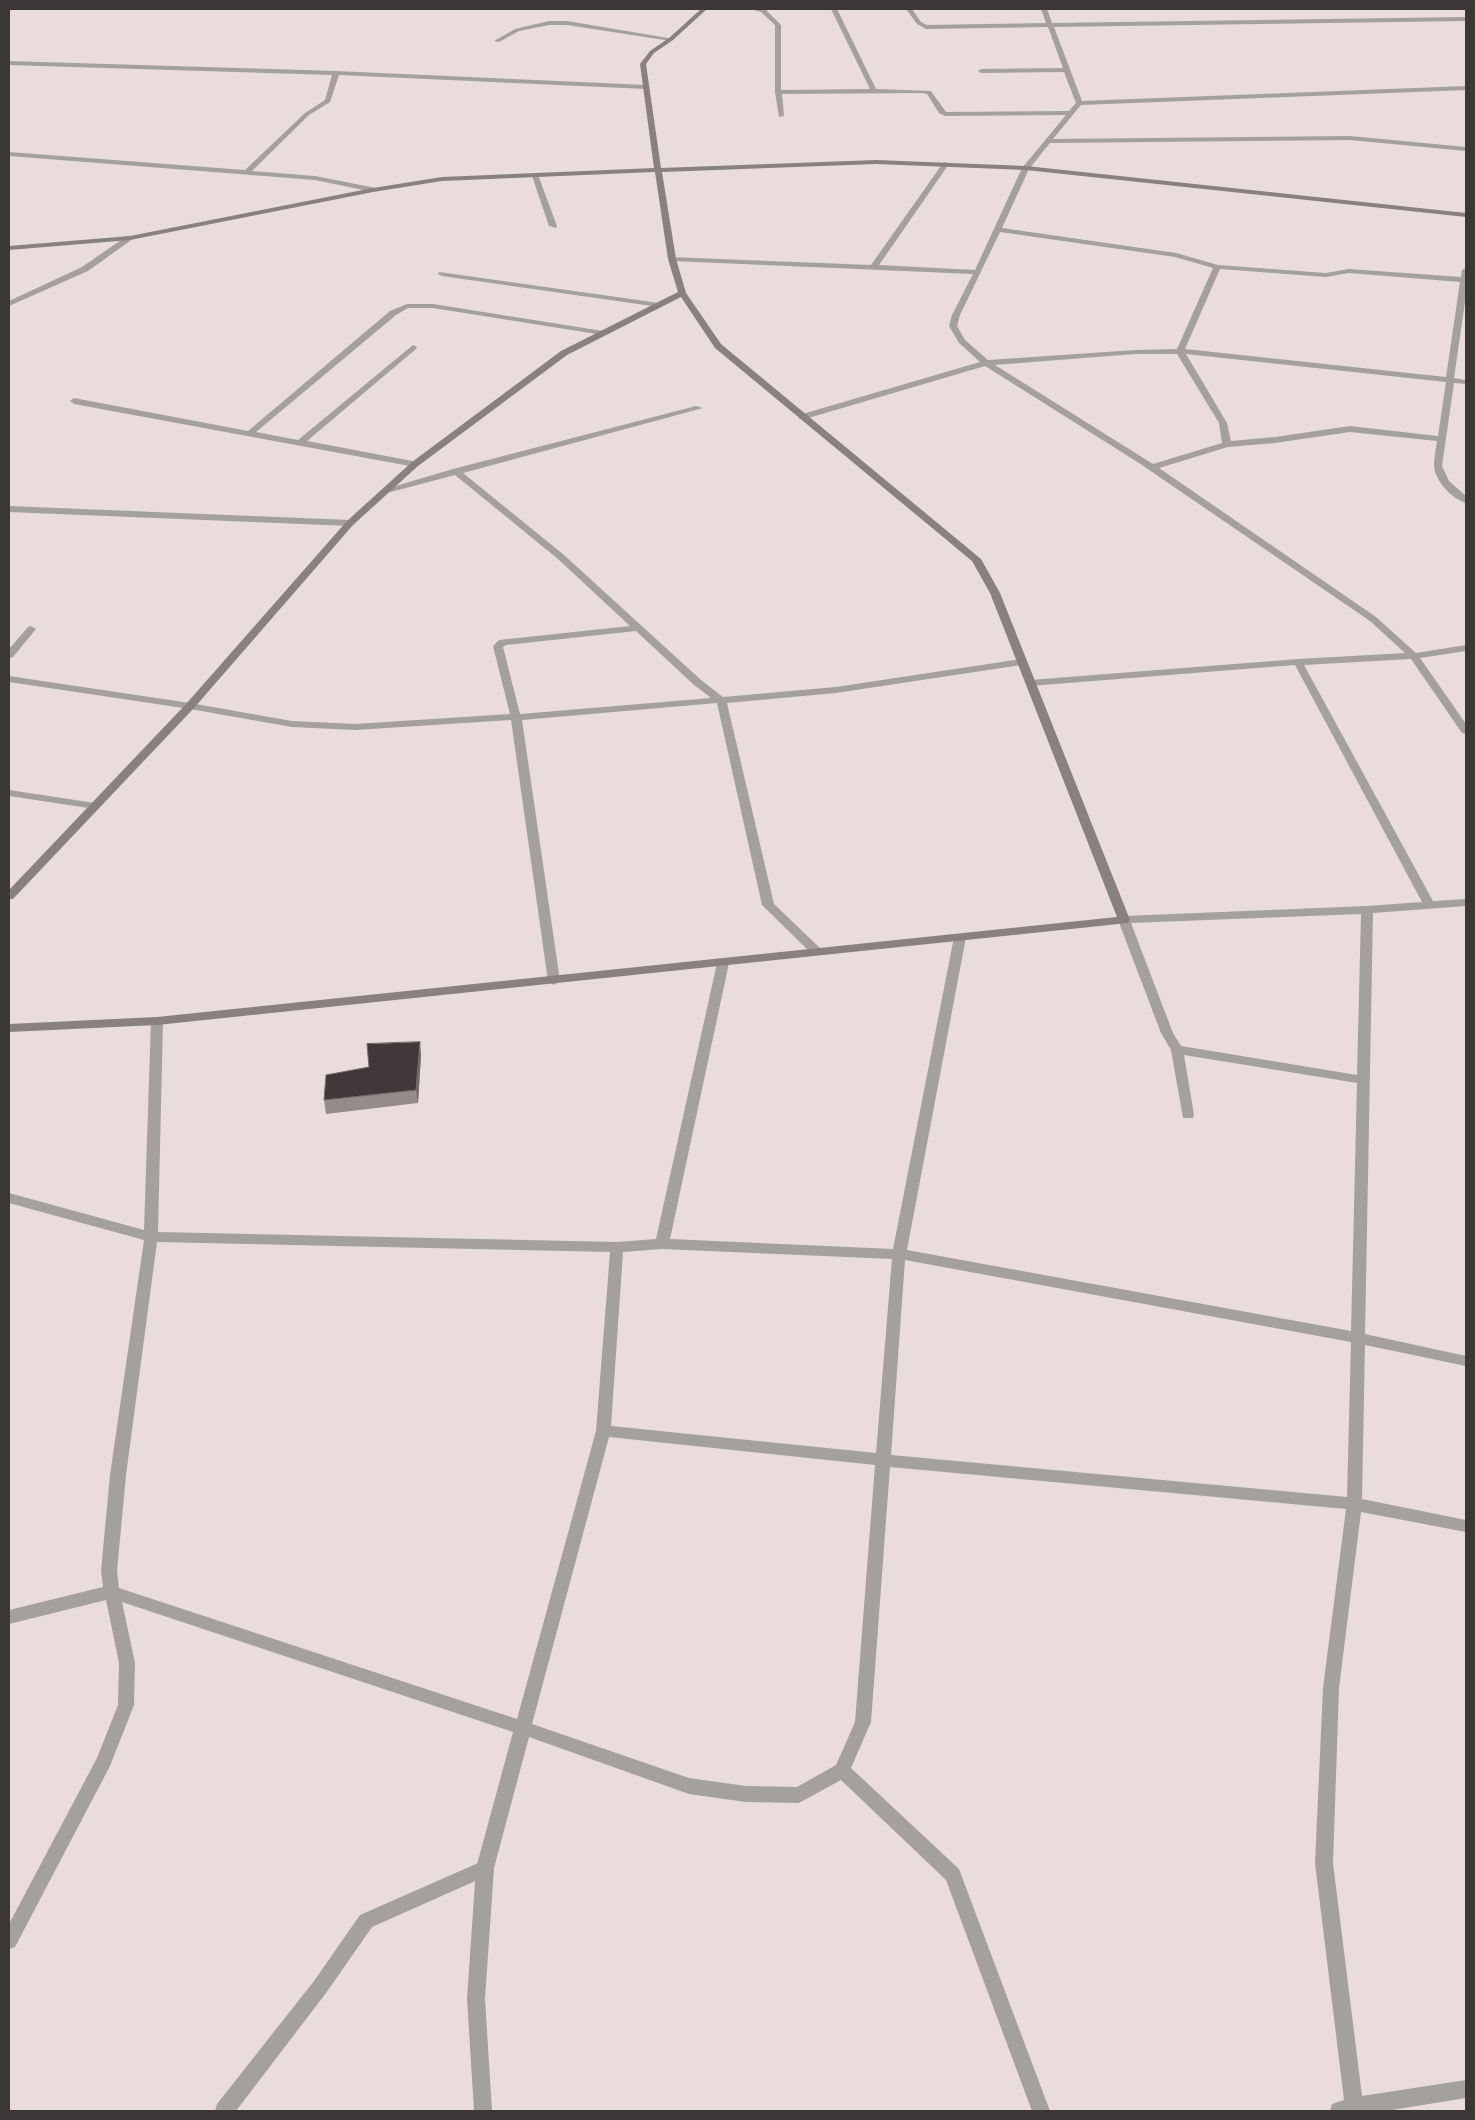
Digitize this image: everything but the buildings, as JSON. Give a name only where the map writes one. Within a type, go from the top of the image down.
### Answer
[{"type":"street","points":[[704,9],[671,39],[652,52],[643,64],[672,259],[682,293],[718,346],[976,559],[995,593],[1167,1032],[1177,1050],[1188,1115]]},
{"type":"street","points":[[753,9],[763,10],[778,25],[778,92],[781,116]]},
{"type":"street","points":[[834,9],[874,91]]},
{"type":"street","points":[[909,9],[919,24],[926,27],[1466,18]]},
{"type":"street","points":[[1044,9],[1079,104]]},
{"type":"street","points":[[497,41],[517,30],[549,22],[671,39]]},
{"type":"street","points":[[9,63],[336,73],[646,87]]},
{"type":"street","points":[[981,71],[1067,70]]},
{"type":"street","points":[[246,173],[307,114],[328,101],[336,73]]},
{"type":"street","points":[[1466,88],[1079,104],[1026,168],[956,315],[953,326],[962,342],[986,363],[1151,468],[1373,619],[1414,656],[1466,732]]},
{"type":"street","points":[[778,92],[929,92],[941,112],[945,114],[1072,112]]},
{"type":"street","points":[[1048,141],[1350,138],[1466,149]]},
{"type":"street","points":[[9,154],[322,179],[373,190]]},
{"type":"street","points":[[9,248],[130,238],[373,190],[442,179],[876,162],[1026,168],[1466,215]]},
{"type":"street","points":[[873,268],[945,164]]},
{"type":"street","points":[[534,175],[553,226]]},
{"type":"street","points":[[998,230],[1176,255],[1217,267],[1326,275],[1349,271],[1466,280]]},
{"type":"street","points":[[9,304],[84,269],[130,238]]},
{"type":"street","points":[[672,259],[978,272]]},
{"type":"street","points":[[1180,351],[1217,267]]},
{"type":"street","points":[[1466,270],[1438,466],[1441,478],[1449,488],[1466,500]]},
{"type":"street","points":[[442,274],[658,305]]},
{"type":"street","points":[[9,896],[190,706],[350,523],[414,464],[564,353],[682,293]]},
{"type":"street","points":[[249,434],[393,312],[407,306],[433,306],[604,333]]},
{"type":"street","points":[[300,443],[413,347]]},
{"type":"street","points":[[1180,351],[1223,423],[1227,444]]},
{"type":"street","points":[[802,417],[986,363],[1135,352],[1180,351],[1466,382]]},
{"type":"street","points":[[74,401],[414,464]]},
{"type":"street","points":[[386,490],[699,408]]},
{"type":"street","points":[[1151,468],[1227,444],[1275,440],[1350,429],[1442,439]]},
{"type":"street","points":[[456,472],[561,557],[697,682],[721,700],[768,904],[816,952]]},
{"type":"street","points":[[9,509],[350,523]]},
{"type":"street","points":[[554,980],[516,717],[498,650],[500,643],[638,628]]},
{"type":"street","points":[[9,655],[30,629]]},
{"type":"street","points":[[1030,683],[1298,662],[1414,656],[1466,648]]},
{"type":"street","points":[[9,679],[190,706],[292,724],[346,726],[516,717],[836,690],[1021,662]]},
{"type":"street","points":[[1298,662],[1429,905]]},
{"type":"street","points":[[9,793],[95,806]]},
{"type":"street","points":[[9,1028],[158,1021],[1124,920],[1367,910],[1466,902]]},
{"type":"street","points":[[1367,910],[1354,1504],[1330,1688],[1324,1862],[1346,2109],[1466,2089]]},
{"type":"street","points":[[9,1617],[112,1592],[522,1728],[689,1786],[746,1794],[799,1795],[842,1770],[863,1722],[882,1460],[900,1254],[960,937]]},
{"type":"street","points":[[662,1244],[723,963]]},
{"type":"street","points":[[9,1941],[104,1761],[126,1705],[127,1663],[109,1571],[118,1475],[151,1237],[158,1021]]},
{"type":"street","points":[[1177,1050],[1363,1080]]},
{"type":"street","points":[[9,1198],[151,1237],[617,1247],[662,1244],[900,1254],[1358,1338],[1466,1361]]},
{"type":"street","points":[[483,2111],[476,1999],[485,1868],[603,1431],[617,1247]]},
{"type":"street","points":[[603,1431],[882,1460],[1354,1504],[1466,1526]]},
{"type":"street","points":[[842,1770],[953,1875],[1042,2111]]},
{"type":"street","points":[[224,2111],[320,1987],[366,1921],[485,1868]]}]
